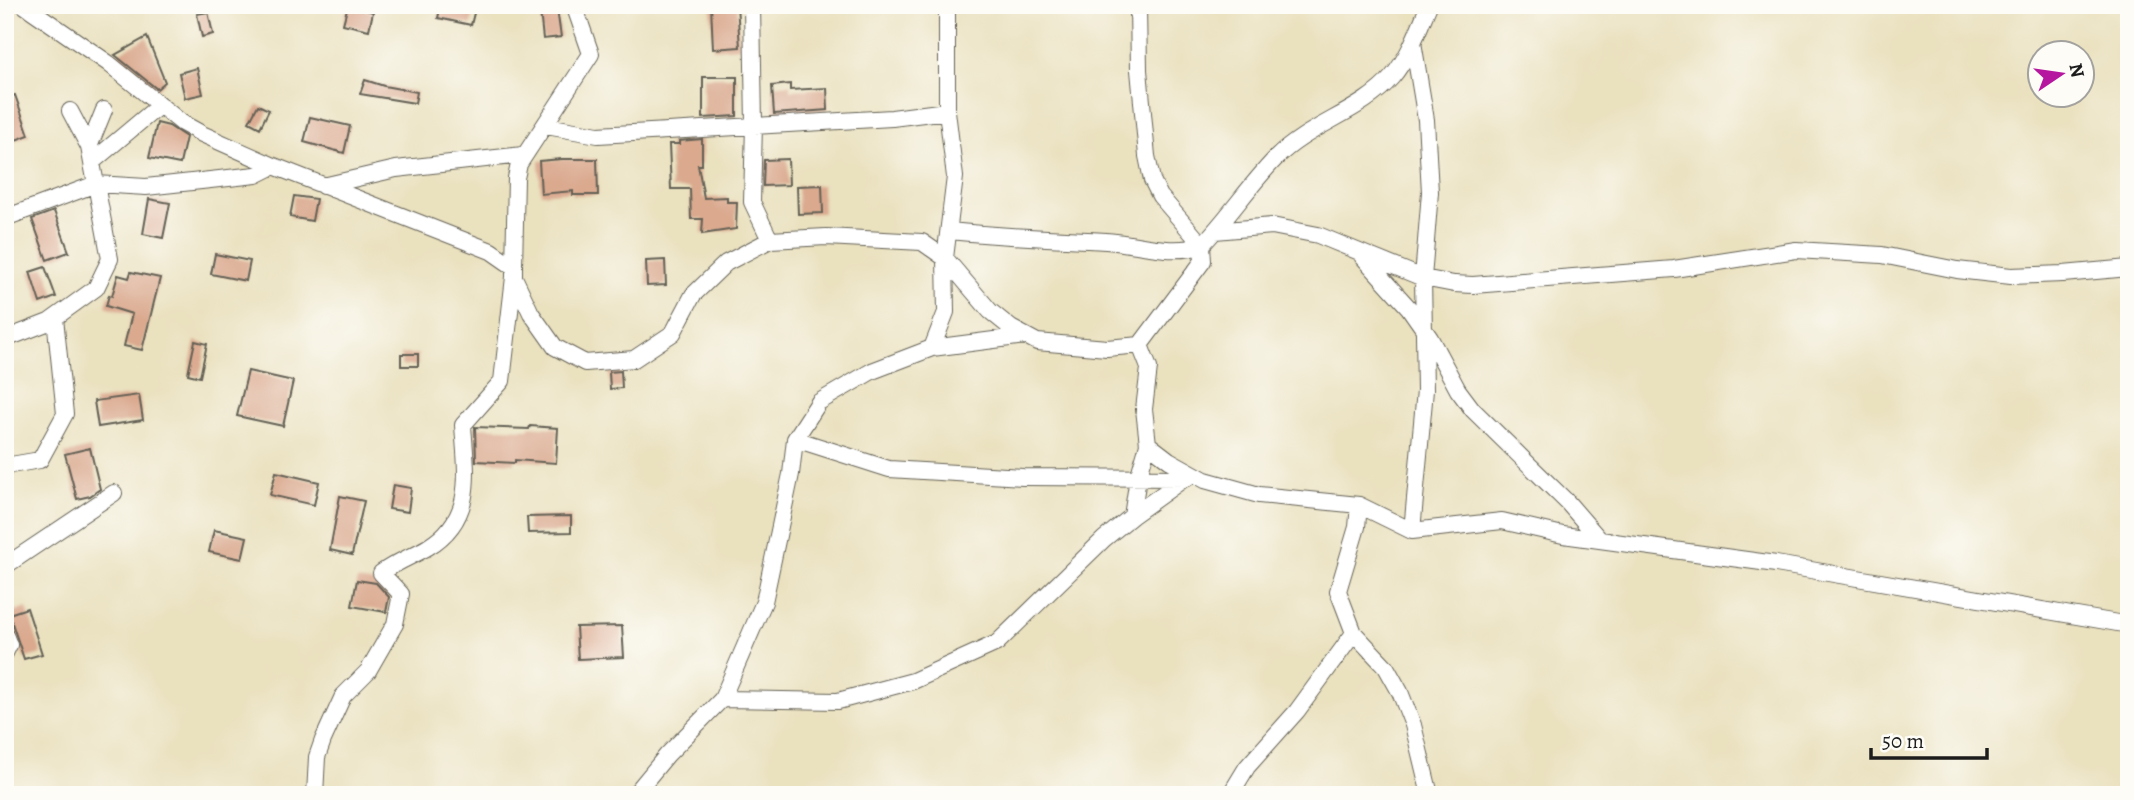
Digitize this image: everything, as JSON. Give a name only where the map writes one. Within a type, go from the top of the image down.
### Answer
[{"type":"street","points":[[24,5],[108,63],[181,123],[202,135],[323,186],[491,251],[514,272],[531,313],[555,347],[585,363],[634,359],[673,333],[693,295],[726,263],[770,240],[826,237],[922,242],[945,258],[990,311],[1011,328],[1037,342],[1107,348],[1140,345],[1203,261],[1202,245],[1160,196],[1152,180],[1147,156],[1139,70],[1138,5]]},
{"type":"street","points":[[315,795],[317,757],[343,696],[368,671],[395,624],[401,594],[381,573],[430,546],[448,531],[459,514],[466,490],[463,425],[502,381],[514,272],[516,178],[523,155],[546,126],[591,54],[574,5]]},
{"type":"street","points":[[752,5],[752,202],[770,240]]},
{"type":"street","points":[[932,348],[946,312],[945,258],[955,177],[947,111],[947,5]]},
{"type":"street","points":[[950,231],[1004,237],[1108,241],[1189,250],[1202,245],[1276,158],[1317,126],[1372,96],[1394,75],[1413,42],[1429,5]]},
{"type":"street","points":[[1412,531],[1425,390],[1423,278],[1430,192],[1426,120],[1413,42]]},
{"type":"street","points":[[91,155],[160,105]]},
{"type":"street","points":[[91,155],[104,110]]},
{"type":"street","points":[[5,339],[55,318],[96,288],[110,259],[91,155],[70,111]]},
{"type":"street","points":[[546,126],[598,135],[892,118],[947,111]]},
{"type":"street","points":[[323,186],[396,169],[523,155]]},
{"type":"street","points":[[5,218],[96,184],[146,187],[256,175],[274,166]]},
{"type":"street","points":[[1215,231],[1272,226],[1318,235],[1423,278],[1454,284],[1497,284],[1674,269],[1796,250],[1882,255],[1957,270],[2011,276],[2129,268]]},
{"type":"street","points":[[1358,252],[1409,308],[1473,410],[1560,495],[1600,540]]},
{"type":"street","points":[[5,466],[40,460],[65,414],[55,318]]},
{"type":"street","points":[[634,795],[667,755],[722,699],[764,602],[791,474],[795,439],[819,402],[872,371],[932,348],[1025,335]]},
{"type":"street","points":[[1132,516],[1138,478],[1148,444],[1143,409],[1149,368],[1140,345]]},
{"type":"street","points":[[795,439],[889,469],[1023,477],[1205,480],[1259,495],[1359,505],[1412,531],[1502,521],[1563,536],[1776,564],[2129,625]]},
{"type":"street","points":[[1148,444],[1169,460],[1205,480]]},
{"type":"street","points":[[722,699],[838,701],[913,681],[997,643],[1104,539],[1185,478]]},
{"type":"street","points":[[5,566],[114,493]]},
{"type":"street","points":[[1359,505],[1357,527],[1338,591],[1354,633],[1386,667],[1400,692],[1413,725],[1430,795]]},
{"type":"street","points":[[1230,795],[1247,766],[1297,711],[1354,633]]},
{"type":"street","points":[[5,635],[9,645],[5,653]]},
{"type":"building","points":[[348,5],[373,12],[369,30],[343,24]]},
{"type":"building","points":[[441,5],[476,5],[471,25],[438,18]]},
{"type":"building","points":[[711,5],[737,5],[740,47],[713,49]]},
{"type":"building","points":[[557,9],[561,37],[543,39],[540,11]]},
{"type":"building","points":[[208,12],[213,34],[202,37],[197,14]]},
{"type":"building","points":[[147,37],[165,82],[157,89],[115,55]]},
{"type":"building","points":[[197,68],[203,94],[185,98],[179,73]]},
{"type":"building","points":[[703,77],[737,77],[737,116],[703,118]]},
{"type":"building","points":[[365,80],[417,92],[415,103],[360,94]]},
{"type":"building","points":[[790,84],[790,90],[827,88],[828,110],[774,114],[772,86]]},
{"type":"building","points":[[15,95],[29,135],[5,144],[5,98]]},
{"type":"building","points":[[258,105],[269,110],[260,128],[249,122]]},
{"type":"building","points":[[310,117],[350,126],[344,153],[304,142]]},
{"type":"building","points":[[157,123],[169,126],[186,137],[180,164],[149,158]]},
{"type":"building","points":[[702,139],[702,165],[698,165],[704,198],[727,197],[727,202],[737,202],[736,229],[702,234],[703,219],[691,219],[690,189],[671,189],[669,144]]},
{"type":"building","points":[[597,159],[598,195],[573,195],[573,191],[541,194],[539,161]]},
{"type":"building","points":[[788,159],[789,185],[763,186],[764,160]]},
{"type":"building","points":[[822,185],[823,213],[798,214],[797,186]]},
{"type":"building","points":[[294,196],[316,199],[312,221],[290,217]]},
{"type":"building","points":[[149,199],[170,203],[163,238],[143,234]]},
{"type":"building","points":[[54,211],[69,252],[47,260],[32,219]]},
{"type":"building","points":[[215,254],[250,261],[246,281],[211,274]]},
{"type":"building","points":[[665,260],[666,285],[647,286],[646,261]]},
{"type":"building","points":[[45,267],[56,297],[40,303],[30,272]]},
{"type":"building","points":[[131,272],[160,278],[142,350],[124,346],[132,314],[106,306],[118,275],[129,278]]},
{"type":"building","points":[[195,341],[207,344],[200,377],[188,374]]},
{"type":"building","points":[[401,354],[418,354],[418,366],[401,366]]},
{"type":"building","points":[[248,371],[293,381],[283,426],[237,416]]},
{"type":"building","points":[[621,371],[622,388],[610,389],[609,372]]},
{"type":"building","points":[[139,395],[143,420],[98,427],[94,401]]},
{"type":"building","points":[[530,426],[558,428],[556,463],[476,461],[475,427],[529,429]]},
{"type":"building","points":[[90,448],[100,489],[90,496],[77,499],[65,454]]},
{"type":"building","points":[[276,472],[319,482],[314,505],[270,495]]},
{"type":"building","points":[[393,485],[411,488],[408,512],[389,509]]},
{"type":"building","points":[[340,496],[364,501],[352,555],[330,550]]},
{"type":"building","points":[[571,516],[571,532],[528,533],[527,517]]},
{"type":"building","points":[[214,530],[247,537],[242,559],[209,552]]},
{"type":"building","points":[[357,580],[376,583],[389,597],[386,612],[352,606]]},
{"type":"building","points":[[27,608],[42,654],[24,659],[9,614]]},
{"type":"building","points":[[622,626],[624,657],[578,659],[576,627]]}]
